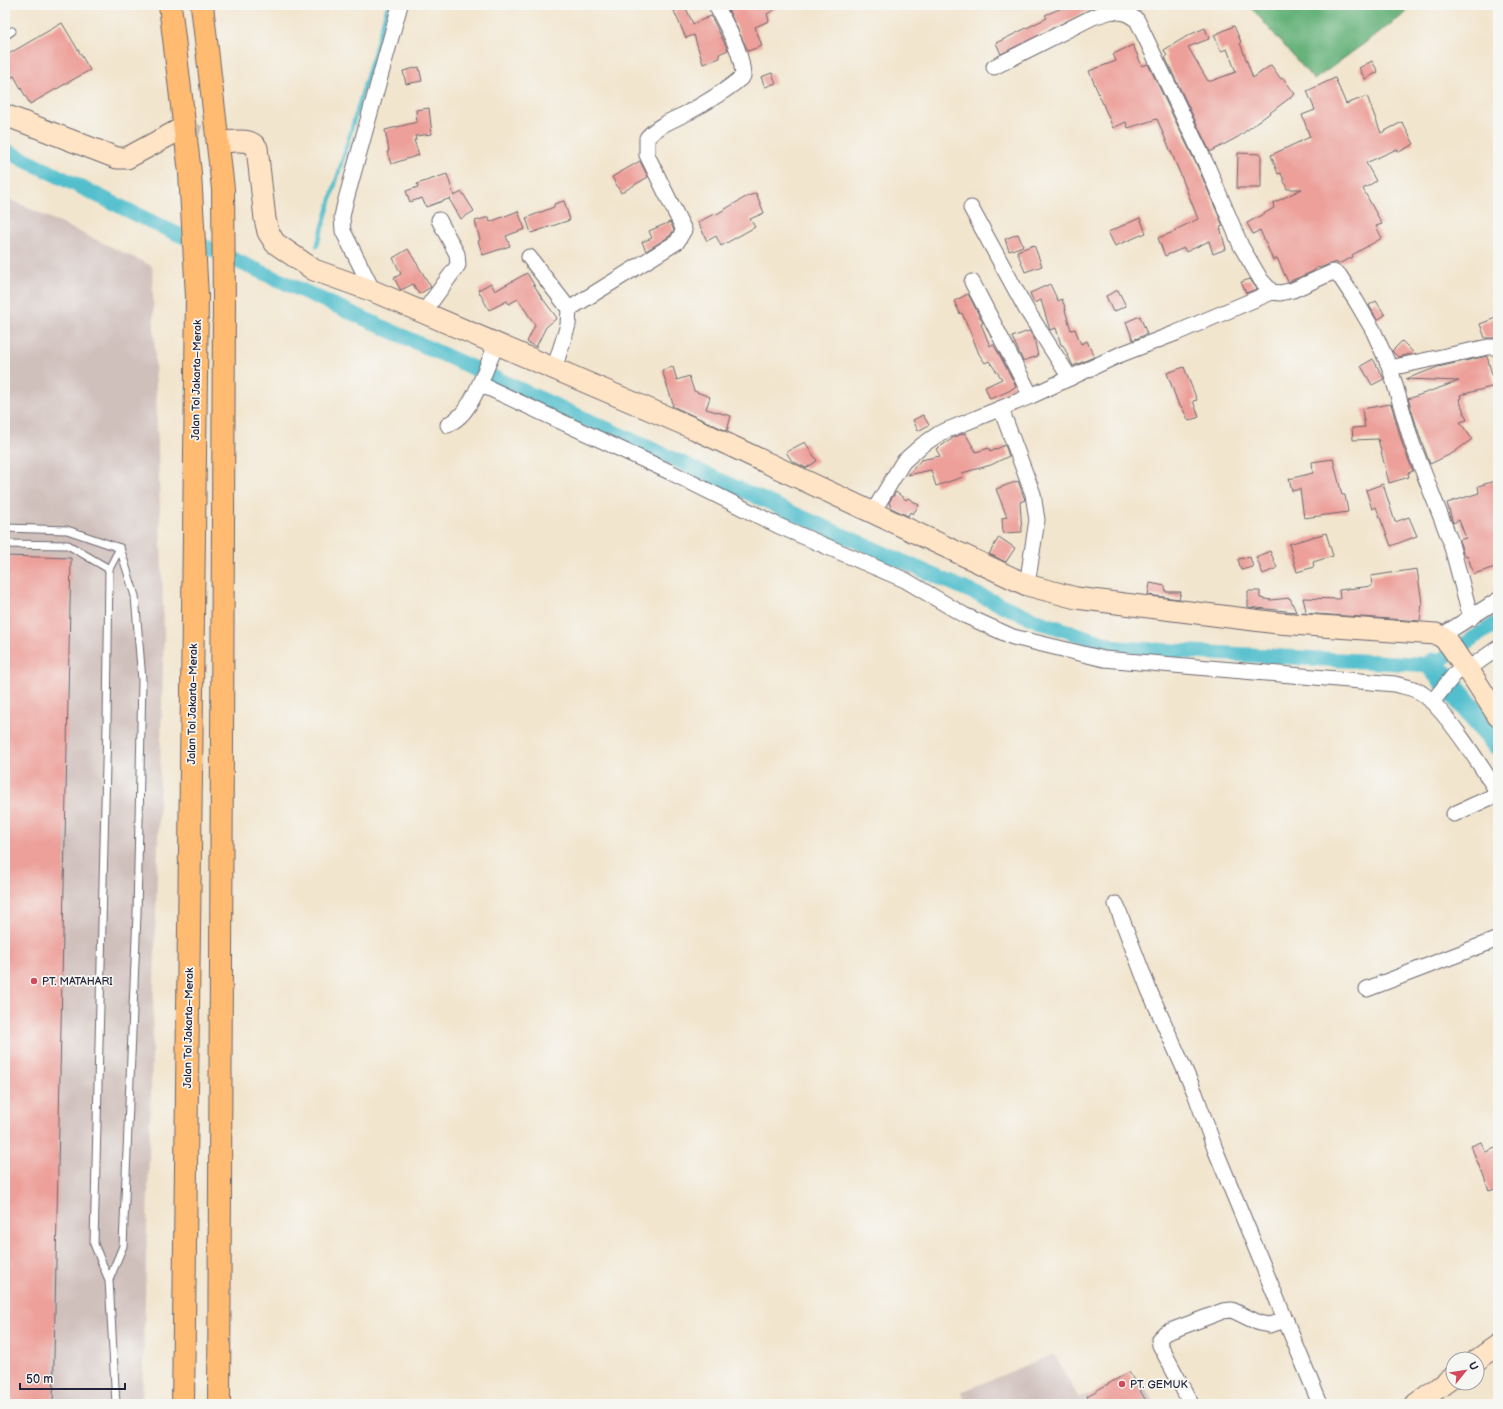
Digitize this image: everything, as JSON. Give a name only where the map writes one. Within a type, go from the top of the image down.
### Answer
[{"type":"highway","name":"Jalan Tol Jakarta–Merak","points":[[170,5],[190,173],[197,296],[183,1404]]},
{"type":"highway","points":[[202,5],[223,189],[224,302],[219,1404]]},
{"type":"street","points":[[373,291],[343,231],[342,217],[400,5]]},
{"type":"street","points":[[569,309],[677,242],[684,230],[647,155],[647,138],[655,130],[734,84],[743,76],[742,65],[737,47],[716,5]]},
{"type":"street","points":[[994,67],[1093,17],[1112,11],[1126,13],[1137,20],[1208,168],[1241,246],[1261,280],[1272,292]]},
{"type":"street","points":[[5,115],[117,158],[127,158],[179,130]]},
{"type":"street","points":[[220,142],[251,142],[257,148],[265,220],[268,232],[275,243],[320,273],[373,291],[423,313],[495,348],[554,369],[695,429],[1027,585],[1076,598],[1278,623],[1436,634],[1444,639],[1498,716]]},
{"type":"street","points":[[971,208],[1026,309],[1070,378]]},
{"type":"street","points":[[423,313],[458,265],[457,254],[438,220]]},
{"type":"street","points":[[529,257],[569,309],[568,325],[554,369]]},
{"type":"street","points":[[874,512],[903,462],[921,446],[940,433],[1031,396],[1119,355],[1176,333],[1272,292],[1280,293],[1293,290],[1333,272],[1339,275],[1356,301],[1373,330],[1390,368],[1412,443],[1450,540],[1471,618]]},
{"type":"street","points":[[972,282],[1031,396]]},
{"type":"street","points":[[1390,368],[1488,347],[1498,347]]},
{"type":"street","points":[[448,425],[460,415],[481,381],[495,348]]},
{"type":"street","points":[[481,381],[779,526],[905,580],[964,615],[1013,637],[1104,659],[1395,684],[1417,690],[1435,698],[1451,725],[1498,793],[1454,814]]},
{"type":"street","points":[[1001,409],[1033,494],[1037,520],[1027,585]]},
{"type":"street","points":[[1444,639],[1471,618],[1498,600]]},
{"type":"street","points":[[1435,698],[1462,666],[1498,648]]},
{"type":"street","points":[[1116,904],[1149,990],[1195,1093],[1215,1149],[1320,1404]]},
{"type":"street","points":[[1367,989],[1498,939]]},
{"type":"street","points":[[1191,1404],[1160,1344],[1159,1339],[1165,1333],[1223,1310],[1232,1310],[1259,1323],[1269,1325],[1286,1320]]},
{"type":"street","points":[[1485,1354],[1498,1345]]},
{"type":"street","points":[[1416,1404],[1445,1383]]},
{"type":"lane","points":[[5,36],[12,30]]},
{"type":"lane","points":[[5,528],[67,530],[120,548]]},
{"type":"lane","points":[[5,544],[68,545],[109,570]]},
{"type":"lane","points":[[116,1404],[108,1280],[94,1244],[107,724],[109,570],[120,548]]},
{"type":"lane","points":[[108,1280],[123,1246],[137,914],[141,688],[135,596],[120,548]]},
{"type":"shaded area","points":[[5,197],[152,266],[164,634],[142,1404],[5,1404]]},
{"type":"shaded area","points":[[1054,1354],[1078,1397],[1141,1383],[1155,1404],[967,1404],[961,1392]]},
{"type":"green space","points":[[1249,5],[1404,5],[1406,13],[1314,80]]},
{"type":"building","points":[[726,5],[782,5],[767,14],[769,21],[755,27],[762,46],[748,51]]},
{"type":"building","points":[[1069,5],[1091,5],[1093,8],[1001,54],[996,43],[1047,18],[1045,15]]},
{"type":"building","points":[[685,6],[693,24],[711,16],[728,50],[719,54],[720,58],[703,64],[694,35],[686,38],[674,11]]},
{"type":"building","points":[[62,23],[90,70],[30,104],[14,76],[5,81],[5,56]]},
{"type":"building","points":[[1234,26],[1253,78],[1271,65],[1281,79],[1283,78],[1295,94],[1238,137],[1210,152],[1165,57],[1167,56],[1164,50],[1189,35],[1205,28],[1209,39],[1188,47],[1208,81],[1211,81],[1236,72],[1227,49],[1221,51],[1214,35]]},
{"type":"building","points":[[1133,45],[1142,66],[1148,64],[1200,172],[1223,226],[1220,227],[1226,249],[1213,254],[1209,241],[1186,252],[1184,248],[1165,256],[1158,238],[1176,231],[1175,230],[1198,219],[1182,178],[1157,119],[1128,128],[1126,122],[1113,128],[1089,71],[1116,61],[1113,54]]},
{"type":"building","points":[[1372,61],[1378,72],[1365,79],[1359,68]]},
{"type":"building","points":[[419,67],[422,81],[406,84],[403,71]]},
{"type":"building","points":[[772,73],[776,83],[765,87],[761,77]]},
{"type":"building","points":[[1335,78],[1346,104],[1367,96],[1381,133],[1402,122],[1414,144],[1399,152],[1397,149],[1366,163],[1376,181],[1363,189],[1382,224],[1376,226],[1382,238],[1352,255],[1353,257],[1338,264],[1336,262],[1319,268],[1318,267],[1312,272],[1288,282],[1277,258],[1273,260],[1260,230],[1253,234],[1247,223],[1274,208],[1273,203],[1302,189],[1287,189],[1281,173],[1278,174],[1271,155],[1310,137],[1302,115],[1315,110],[1307,91]]},
{"type":"building","points":[[429,108],[432,134],[415,136],[416,140],[414,140],[419,155],[391,164],[387,152],[389,151],[385,130],[417,122],[416,110]]},
{"type":"building","points":[[1238,153],[1261,154],[1261,188],[1237,188]]},
{"type":"building","points":[[640,161],[648,177],[621,193],[612,177]]},
{"type":"building","points":[[447,174],[454,196],[462,192],[474,211],[461,219],[449,199],[451,198],[426,207],[422,198],[410,202],[406,191],[418,187],[417,184]]},
{"type":"building","points":[[756,193],[764,213],[750,219],[755,227],[721,246],[716,236],[707,241],[698,222],[714,214],[715,215],[744,198]]},
{"type":"building","points":[[564,201],[570,220],[531,233],[526,218],[554,207],[554,204]]},
{"type":"building","points":[[518,211],[525,229],[506,236],[510,246],[483,255],[478,241],[480,240],[475,221],[489,217],[490,222]]},
{"type":"building","points":[[1140,218],[1146,233],[1115,246],[1108,232]]},
{"type":"building","points":[[670,222],[674,230],[670,236],[646,251],[642,242],[652,238],[649,231]]},
{"type":"building","points":[[1018,234],[1023,246],[1009,251],[1005,239]]},
{"type":"building","points":[[1034,245],[1042,266],[1025,272],[1017,251]]},
{"type":"building","points":[[408,249],[431,287],[419,294],[413,284],[401,290],[394,278],[401,274],[393,258]]},
{"type":"building","points":[[527,273],[540,295],[557,318],[546,327],[536,347],[527,342],[535,325],[518,299],[509,304],[507,301],[489,310],[478,290],[491,283],[495,291]]},
{"type":"building","points":[[1250,279],[1257,289],[1246,293],[1241,282]]},
{"type":"building","points":[[1050,284],[1058,301],[1062,299],[1071,330],[1075,329],[1081,344],[1087,341],[1094,357],[1073,366],[1063,345],[1061,345],[1056,328],[1050,330],[1041,300],[1034,303],[1030,293]]},
{"type":"building","points":[[1118,290],[1126,306],[1113,312],[1106,296]]},
{"type":"building","points":[[968,294],[983,323],[981,324],[990,346],[993,344],[1016,386],[1009,391],[990,399],[985,387],[1002,379],[989,361],[985,363],[979,354],[962,313],[960,314],[954,301]]},
{"type":"building","points":[[1376,301],[1385,315],[1377,320],[1369,305]]},
{"type":"building","points":[[1140,316],[1147,334],[1133,340],[1126,322]]},
{"type":"building","points":[[1498,317],[1498,338],[1485,338],[1480,324]]},
{"type":"building","points":[[1029,331],[1034,338],[1038,356],[1023,361],[1012,337]]},
{"type":"building","points":[[1402,341],[1413,352],[1398,357],[1392,351]]},
{"type":"building","points":[[1487,356],[1495,386],[1460,395],[1461,398],[1459,399],[1467,420],[1460,422],[1472,439],[1453,453],[1430,464],[1408,399],[1459,381],[1406,379],[1438,367]]},
{"type":"building","points":[[1373,359],[1384,379],[1372,385],[1361,366]]},
{"type":"building","points":[[673,367],[677,380],[689,376],[694,391],[710,397],[706,409],[731,416],[727,431],[672,406],[673,404],[662,370]]},
{"type":"building","points":[[1184,367],[1197,400],[1193,401],[1199,417],[1189,421],[1181,406],[1179,406],[1167,373]]},
{"type":"building","points":[[1391,404],[1403,446],[1413,471],[1408,473],[1409,477],[1389,483],[1378,439],[1353,440],[1352,428],[1365,427],[1362,409]]},
{"type":"building","points":[[923,415],[929,425],[918,431],[913,420]]},
{"type":"building","points":[[965,433],[976,452],[989,448],[990,452],[1005,445],[1009,456],[991,465],[962,473],[963,477],[936,486],[931,470],[908,475],[921,460],[940,456],[936,449],[952,438]]},
{"type":"building","points":[[805,442],[817,461],[806,468],[792,461],[786,452]]},
{"type":"building","points":[[1333,459],[1342,495],[1345,495],[1348,512],[1304,518],[1300,489],[1292,491],[1289,479],[1313,473],[1312,462]]},
{"type":"building","points":[[1498,480],[1498,566],[1474,574],[1467,555],[1464,556],[1459,540],[1466,538],[1459,520],[1453,523],[1447,503],[1479,493],[1478,486]]},
{"type":"building","points":[[1018,481],[1025,500],[1020,502],[1022,532],[1003,533],[1002,518],[1007,517],[996,489]]},
{"type":"building","points":[[1383,484],[1395,522],[1409,517],[1417,536],[1391,546],[1376,507],[1372,509],[1366,490]]},
{"type":"building","points":[[896,492],[906,500],[908,498],[919,505],[913,514],[910,512],[908,516],[891,508],[889,502]]},
{"type":"building","points":[[1326,533],[1333,556],[1313,562],[1314,567],[1297,572],[1289,544]]},
{"type":"building","points":[[999,537],[1015,548],[1006,562],[989,554]]},
{"type":"building","points":[[1270,551],[1277,568],[1263,574],[1256,557]]},
{"type":"building","name":"PT. MATAHARI","points":[[5,556],[71,558],[53,1404],[5,1404]]},
{"type":"building","points":[[1250,557],[1253,567],[1241,570],[1238,559]]},
{"type":"building","points":[[1417,569],[1422,603],[1420,621],[1301,613],[1306,611],[1303,598],[1340,599],[1339,590],[1372,586],[1371,576]]},
{"type":"building","points":[[1150,583],[1165,586],[1166,592],[1181,592],[1179,599],[1148,595]]},
{"type":"building","points":[[1248,591],[1260,591],[1260,598],[1271,600],[1290,598],[1296,612],[1248,607]]},
{"type":"building","points":[[1481,1142],[1485,1152],[1498,1147],[1498,1188],[1489,1191],[1471,1146]]},
{"type":"building","name":"PT. GEMUK","points":[[1129,1372],[1148,1404],[1091,1404],[1087,1396]]},
{"type":"waterway","points":[[317,246],[388,5]]},
{"type":"waterway","points":[[5,150],[162,227],[786,510],[1040,622],[1119,648],[1433,665],[1498,622]]},
{"type":"waterway","points":[[1433,665],[1498,743]]},
{"type":"tunnel","points":[[179,130],[220,142]]},
{"type":"place","name":"PT. MATAHARI","points":[[34,981]]},
{"type":"place","name":"PT. GEMUK","points":[[1122,1384]]}]
